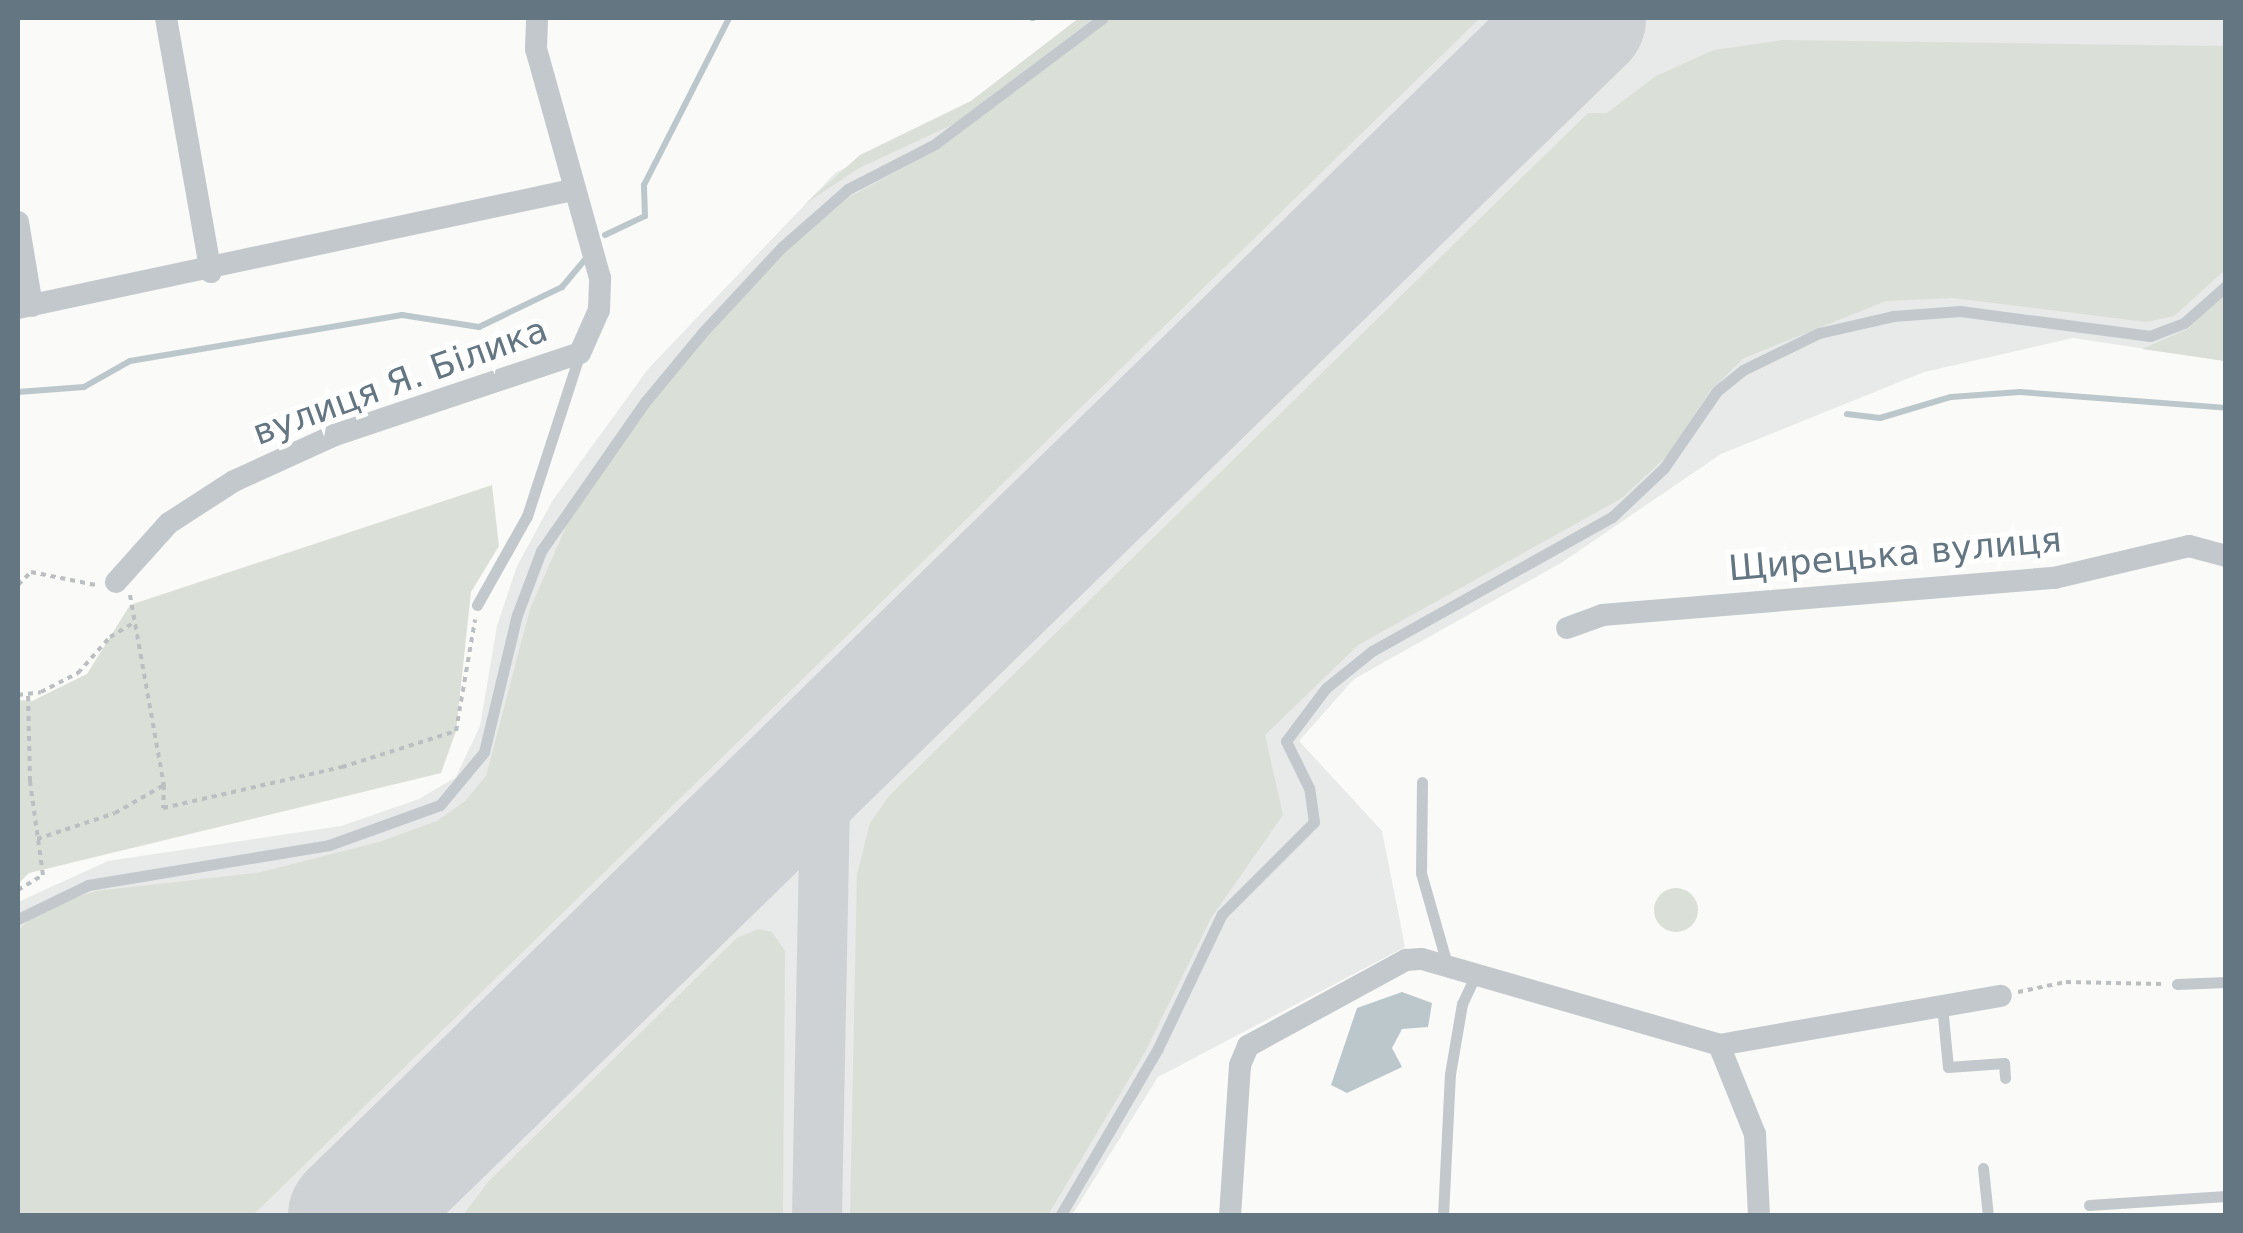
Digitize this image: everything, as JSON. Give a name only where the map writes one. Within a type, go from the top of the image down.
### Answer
[{"type":"street","points":[[166,18],[211,272]]},
{"type":"street","name":"вулиця Я. Білика","points":[[116,582],[169,523],[234,481],[335,435],[580,353],[599,310],[600,278],[572,190],[536,49],[537,18]]},
{"type":"street","points":[[18,222],[25,307],[211,272],[572,190]]},
{"type":"street","name":"Щирецька вулиця","points":[[1567,628],[1602,615],[2054,578],[2189,546],[2226,556]]},
{"type":"street","points":[[1230,1216],[1240,1065],[1248,1046],[1270,1029],[1406,960],[1447,964],[1474,978],[1719,1045],[2001,996]]},
{"type":"street","points":[[1719,1045],[1754,1134],[1759,1216]]},
{"type":"lane","points":[[18,919],[88,886],[329,845],[440,805],[484,752],[516,615],[541,551],[633,418],[702,332],[782,247],[848,189],[935,144],[1102,18]]},
{"type":"lane","points":[[1060,1216],[1158,1048],[1222,914],[1314,822],[1309,788],[1286,741],[1342,676],[1372,652],[1612,516],[1664,468],[1717,392],[1742,370],[1819,334],[1893,316],[1960,311],[2150,336],[2184,323],[2226,286]]},
{"type":"lane","points":[[477,605],[526,516],[580,353]]},
{"type":"lane","points":[[1422,782],[1421,874],[1447,964]]},
{"type":"lane","points":[[1443,1216],[1450,1074],[1456,1028],[1474,978]]},
{"type":"lane","points":[[2176,984],[2226,982]]},
{"type":"lane","points":[[1942,1006],[1948,1067],[2004,1063],[2005,1078]]},
{"type":"lane","points":[[1983,1168],[1988,1216]]},
{"type":"lane","points":[[2090,1205],[2226,1196]]},
{"type":"path","points":[[18,584],[31,572],[88,586],[116,582],[130,596],[164,786],[164,808],[342,767],[456,731],[477,605]]},
{"type":"path","points":[[18,695],[78,673],[110,637],[134,622]]},
{"type":"path","points":[[18,890],[43,875],[28,694]]},
{"type":"path","points":[[38,839],[115,813],[164,786]]},
{"type":"path","points":[[2001,996],[2066,982],[2176,984]]},
{"type":"shaded area","points":[[1079,18],[2225,18],[2225,361],[2073,338],[1924,372],[1721,454],[1561,563],[1354,679],[1299,741],[1382,831],[1405,947],[1158,1077],[1072,1215],[18,1215],[18,902],[108,861],[341,826],[419,799],[456,777],[480,726],[497,626],[517,566],[553,500],[648,369],[835,173],[971,101]]},
{"type":"shaded area","points":[[1079,18],[1094,18],[956,123],[859,168],[805,204],[860,155],[971,101]]},
{"type":"shaded area","points":[[1112,18],[1480,18],[253,1215],[18,1216],[18,930],[45,907],[96,891],[257,873],[379,842],[437,821],[465,801],[486,776],[530,609],[582,490],[721,315],[836,204],[939,149]]},
{"type":"shaded area","points":[[1783,40],[2225,46],[2225,270],[2174,316],[2146,322],[1953,298],[1886,301],[1744,358],[1710,391],[1670,453],[1622,498],[1358,645],[1265,735],[1283,815],[1211,918],[1145,1052],[1048,1215],[850,1216],[857,874],[870,823],[889,796],[1588,113],[1607,113],[1656,76],[1714,50]]},
{"type":"shaded area","points":[[2225,292],[2225,361],[2142,349],[2188,329]]},
{"type":"shaded area","points":[[492,485],[499,546],[471,592],[456,731],[441,773],[29,873],[18,884],[18,700],[32,701],[87,674],[130,605]]},
{"type":"shaded area","points":[[1676,888],[1691,895],[1698,910],[1691,925],[1676,932],[1661,925],[1654,910],[1661,895]]},
{"type":"shaded area","points":[[758,929],[772,932],[785,951],[783,1215],[463,1215],[489,1181],[737,938]]},
{"type":"shaded area","points":[[1402,992],[1432,1003],[1428,1027],[1402,1029],[1392,1048],[1402,1067],[1347,1093],[1331,1085],[1357,1008]]},
{"type":"waterway","points":[[605,235],[645,216],[644,185],[729,18]]},
{"type":"waterway","points":[[18,392],[84,387],[130,361],[402,315],[479,327],[562,287],[587,257]]},
{"type":"waterway","points":[[1847,414],[1880,418],[1951,397],[2020,392],[2226,408]]},
{"type":"taxiway","points":[[1566,33],[1587,18]]},
{"type":"taxiway","points":[[817,1216],[825,795],[844,743],[889,692]]},
{"type":"taxiway","points":[[389,1216],[400,1180],[426,1143]]},
{"type":"runway","points":[[352,1216],[1582,18]]}]
